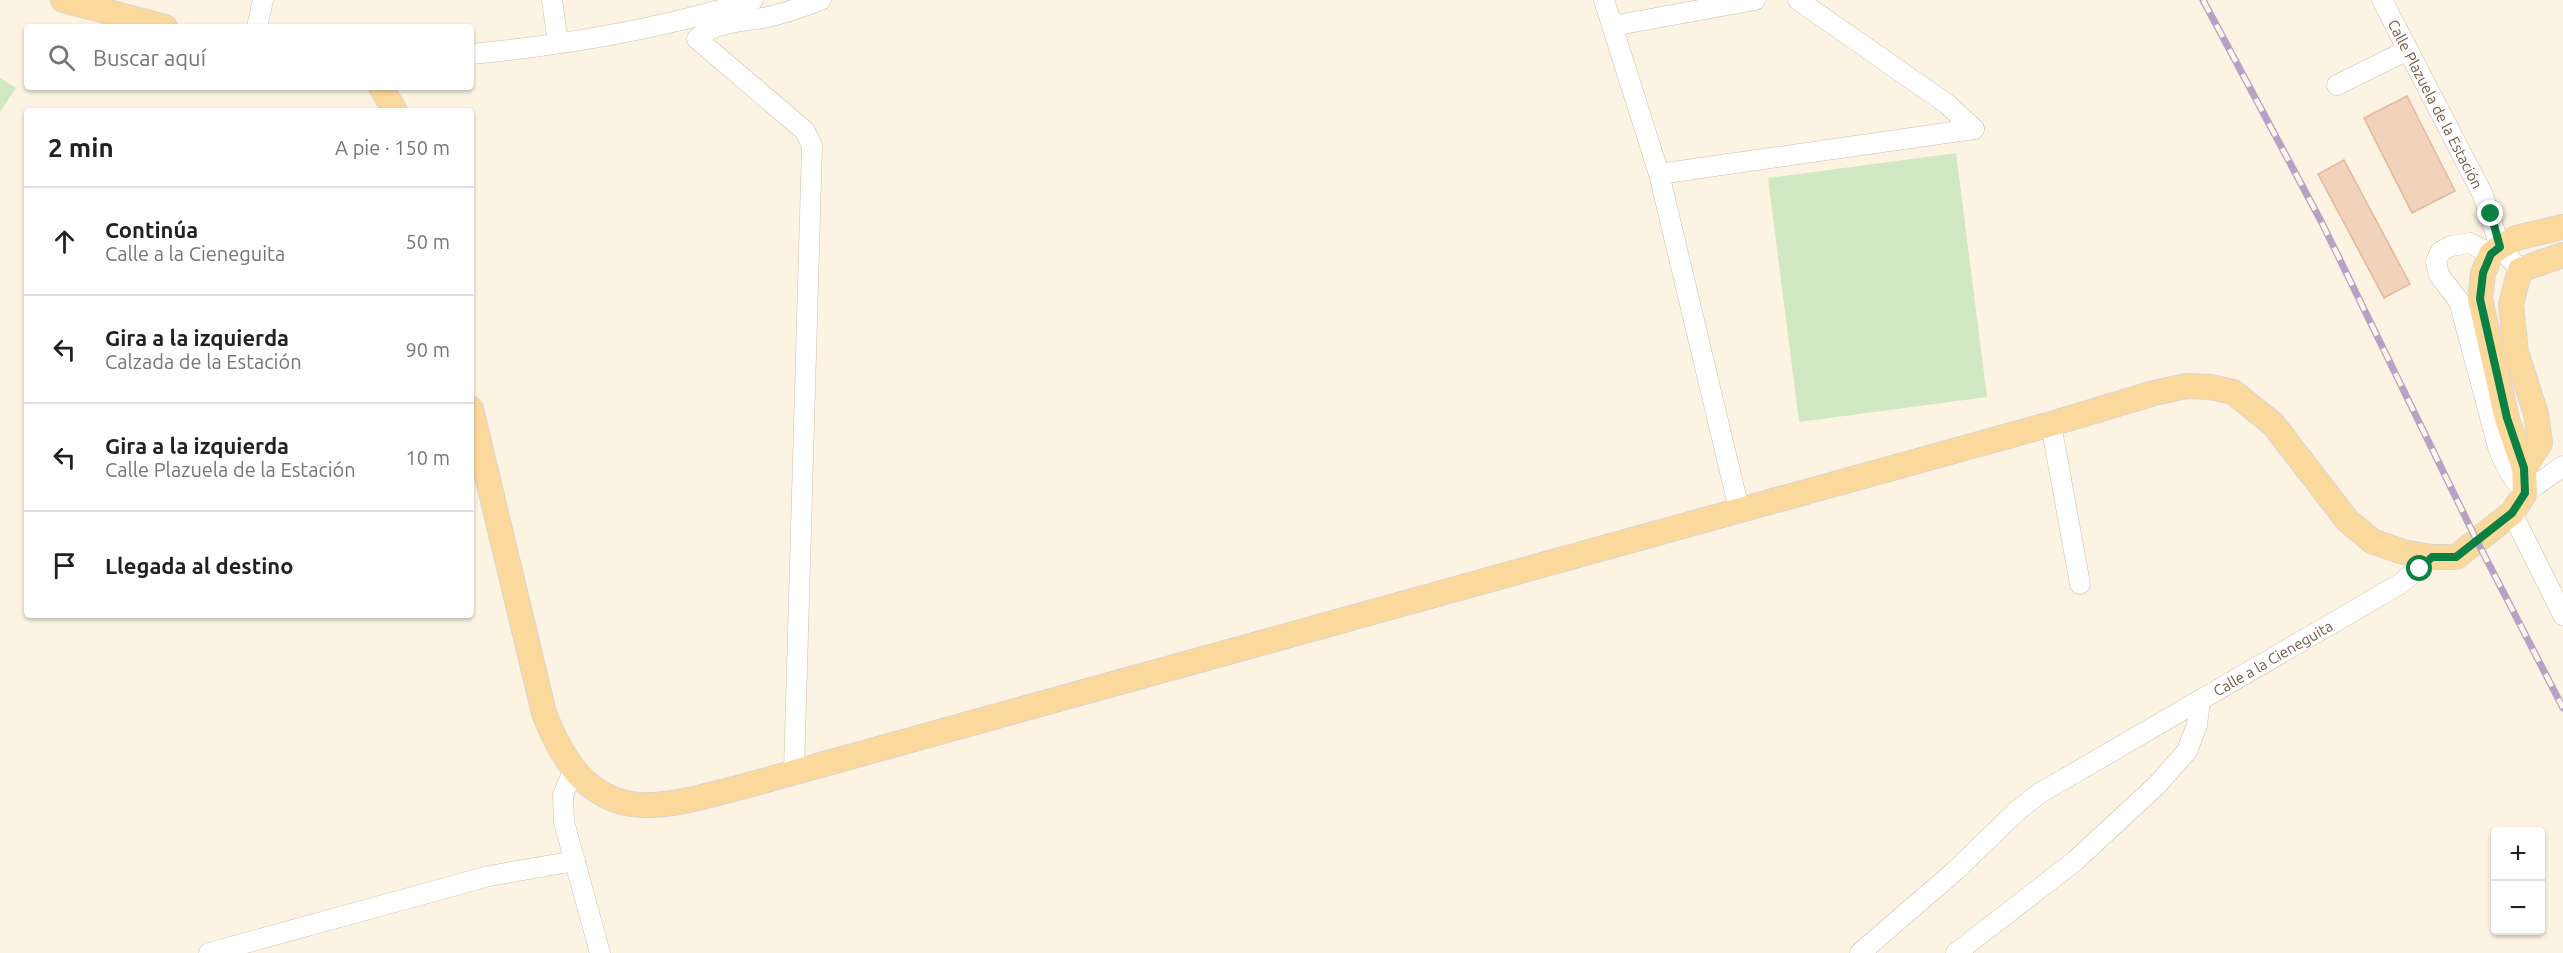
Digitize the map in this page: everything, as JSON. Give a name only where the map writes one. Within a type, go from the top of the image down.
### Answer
[{"type":"main road","points":[[63,0],[154,24]]},
{"type":"main road","points":[[383,90],[393,108]]},
{"type":"main road","points":[[474,422],[543,714],[556,746],[573,771],[596,790],[623,803],[651,806],[690,799],[794,772],[2051,424],[2154,393],[2187,386],[2210,387],[2233,392],[2273,424],[2348,520],[2372,541],[2403,552],[2432,557],[2456,557],[2512,513],[2525,493],[2524,468],[2507,418],[2480,299],[2483,273],[2496,250],[2516,238],[2563,226]]},
{"type":"main road","points":[[2524,468],[2540,443],[2536,414],[2516,352],[2511,304],[2520,270],[2563,255]]},
{"type":"street","points":[[258,24],[263,0]]},
{"type":"street","points":[[552,0],[558,43]]},
{"type":"street","points":[[474,54],[651,28],[698,7],[753,0]]},
{"type":"street","points":[[794,772],[812,146],[806,131],[697,39],[704,32],[721,26],[774,16],[821,0]]},
{"type":"street","points":[[1604,0],[1659,174],[1738,509]]},
{"type":"street","points":[[1612,26],[1755,0]]},
{"type":"street","points":[[1659,174],[1974,129],[1947,104],[1798,0]]},
{"type":"street","name":"Calle Plazuela de la Estación","points":[[2382,0],[2483,195],[2496,250],[2520,270]]},
{"type":"street","points":[[2337,86],[2408,50]]},
{"type":"street","points":[[2496,250],[2470,243],[2446,249],[2440,252],[2436,262],[2439,275],[2459,301],[2502,461],[2525,493],[2563,466]]},
{"type":"street","points":[[2051,424],[2080,584]]},
{"type":"street","points":[[2512,513],[2563,615]]},
{"type":"street","name":"Calle a la Cieneguita","points":[[1860,953],[1956,870],[2017,811],[2040,793],[2400,584],[2432,557]]},
{"type":"street","points":[[1956,953],[2075,861],[2157,785],[2187,751],[2197,725],[2200,700]]},
{"type":"street","points":[[573,771],[563,795],[564,822],[600,953]]},
{"type":"street","points":[[209,953],[489,876],[575,861]]},
{"type":"green space","points":[[0,78],[16,88],[0,112]]},
{"type":"green space","points":[[1956,153],[1987,397],[1799,422],[1768,178]]},
{"type":"building","points":[[2407,96],[2455,191],[2412,213],[2364,118]]},
{"type":"building","points":[[2344,160],[2410,284],[2384,298],[2318,174]]},
{"type":"railway","points":[[2203,0],[2322,223],[2477,541],[2563,708]]},
{"type":"route","points":[[2420,569],[2432,557],[2456,557],[2512,513],[2525,493],[2524,468],[2507,418],[2489,347],[2480,299],[2483,273],[2491,254],[2500,247],[2491,214]]}]
